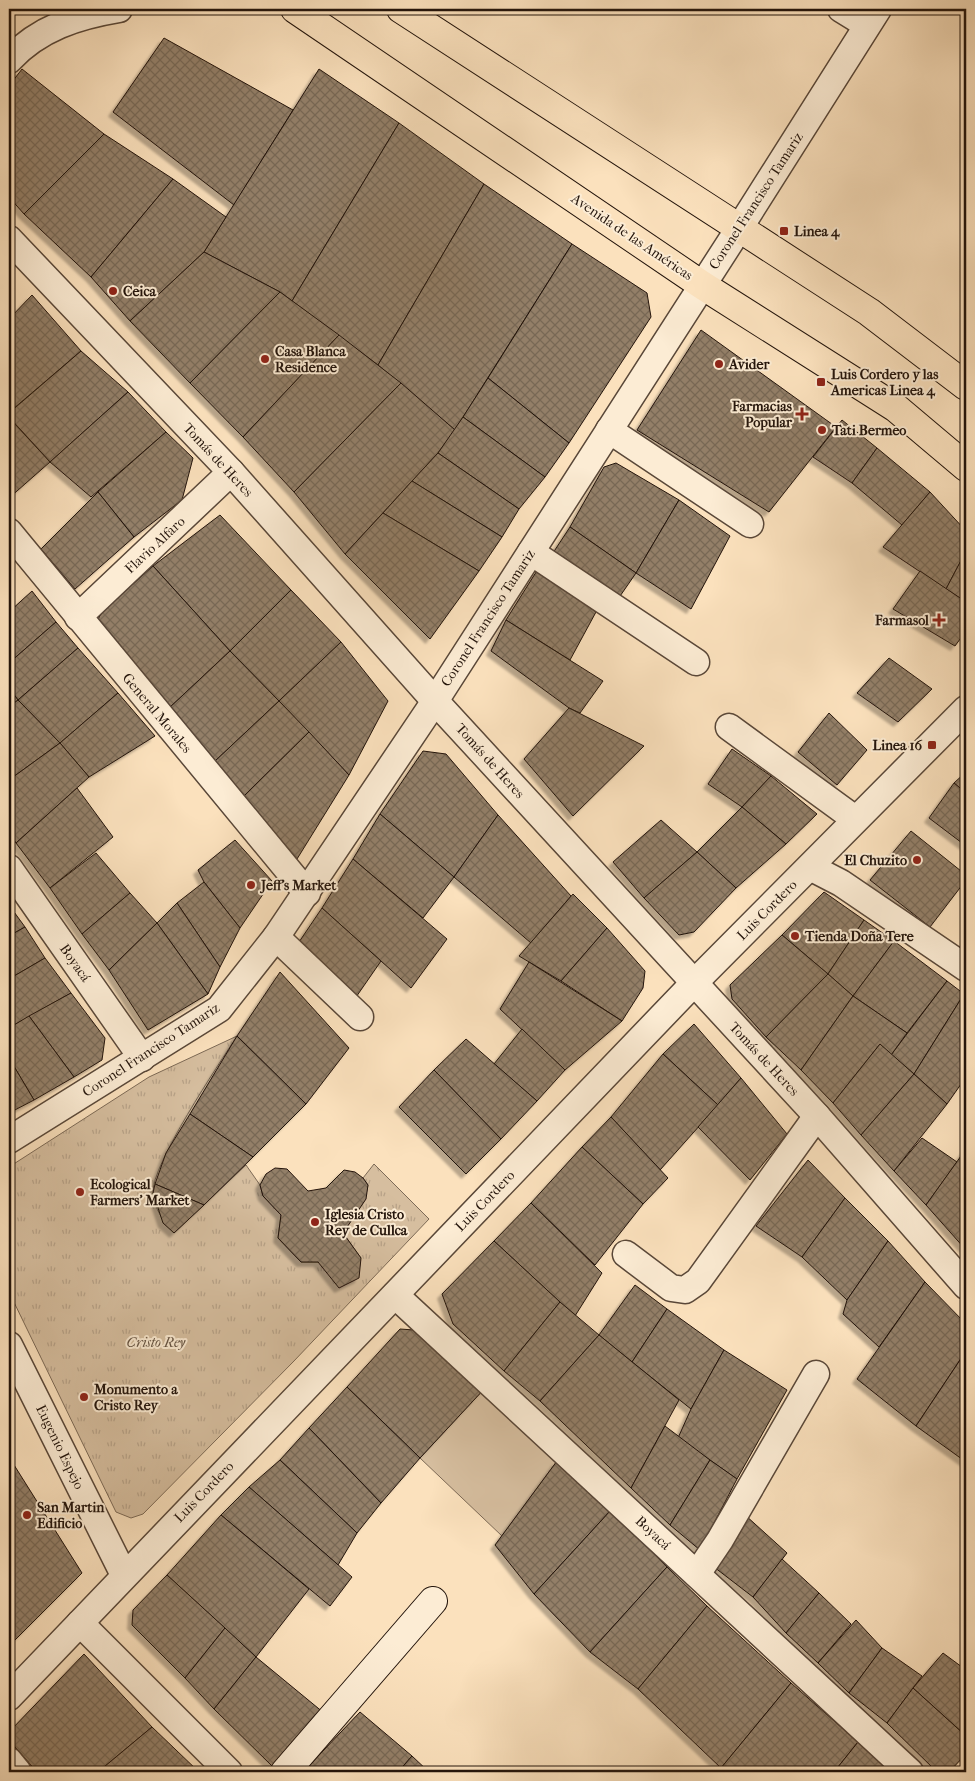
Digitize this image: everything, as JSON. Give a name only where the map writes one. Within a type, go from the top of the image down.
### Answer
[{"type":"main road","name":"Avenida de las Américas","points":[[295,9],[702,285],[896,408],[966,468]]},
{"type":"main road","points":[[401,9],[869,312],[966,386]]},
{"type":"street","points":[[9,60],[21,47],[39,34],[92,13],[119,9]]},
{"type":"street","points":[[841,9],[873,17]]},
{"type":"street","name":"Coronel Francisco Tamariz","points":[[9,1140],[219,1009],[276,937],[435,701],[873,17]]},
{"type":"street","name":"Tomás de Heres","points":[[9,239],[231,472],[435,701],[817,1116],[966,1286]]},
{"type":"street","points":[[609,430],[750,524]]},
{"type":"street","name":"Flavio Alfaro","points":[[78,617],[231,472]]},
{"type":"street","name":"General Morales","points":[[9,532],[307,893]]},
{"type":"street","points":[[530,552],[696,662]]},
{"type":"street","name":"Luis Cordero","points":[[9,1697],[694,983],[966,709]]},
{"type":"street","points":[[729,727],[855,819]]},
{"type":"street","points":[[810,867],[841,883],[966,968]]},
{"type":"street","name":"Boyacá","points":[[9,868],[142,1058]]},
{"type":"street","points":[[276,937],[360,1017]]},
{"type":"street","points":[[626,1254],[671,1288],[685,1290],[698,1281],[817,1116]]},
{"type":"street","name":"Boyacá","points":[[395,1295],[910,1772]]},
{"type":"street","name":"Eugenio Espejo","points":[[9,1345],[124,1576]]},
{"type":"street","points":[[697,1574],[720,1540],[816,1374]]},
{"type":"street","points":[[285,1772],[433,1601]]},
{"type":"street","points":[[80,1623],[229,1772]]},
{"type":"street","points":[[9,1761],[18,1772]]},
{"type":"green space","name":"Cristo Rey","points":[[237,1036],[174,1138],[155,1179],[153,1193],[157,1210],[174,1233],[246,1165],[260,1185],[263,1196],[281,1215],[278,1238],[301,1262],[361,1258],[343,1233],[365,1199],[368,1185],[363,1178],[374,1164],[429,1219],[294,1361],[143,1514],[131,1518],[116,1512],[9,1292],[9,1167],[149,1077]]},
{"type":"green space","points":[[486,1387],[557,1461],[502,1536],[420,1458]]},
{"type":"building","points":[[164,38],[293,110],[234,205],[113,112]]},
{"type":"building","points":[[22,69],[104,134],[24,214],[9,197],[9,86]]},
{"type":"building","points":[[319,69],[399,123],[292,301],[280,292],[204,252]]},
{"type":"building","points":[[399,123],[484,184],[378,365],[292,301]]},
{"type":"building","points":[[104,134],[173,179],[91,277],[24,214]]},
{"type":"building","points":[[173,179],[226,217],[204,252],[130,321],[91,277]]},
{"type":"building","points":[[484,184],[572,244],[455,430],[378,365]]},
{"type":"building","points":[[572,244],[647,293],[651,317],[569,443],[488,378]]},
{"type":"building","points":[[204,252],[280,292],[190,383],[130,321]]},
{"type":"building","name":"Casa Blanca Residence","points":[[280,292],[339,335],[243,437],[190,383]]},
{"type":"building","points":[[32,295],[81,351],[13,409],[9,405],[9,319]]},
{"type":"building","points":[[701,330],[836,427],[769,512],[637,430]]},
{"type":"building","points":[[339,335],[401,383],[294,492],[243,437]]},
{"type":"building","points":[[81,351],[128,392],[50,462],[9,417],[9,413]]},
{"type":"building","points":[[488,378],[569,443],[545,477],[463,417]]},
{"type":"building","points":[[401,383],[455,430],[438,453],[345,554],[294,492]]},
{"type":"building","points":[[128,392],[166,432],[91,497],[50,462]]},
{"type":"building","points":[[463,417],[545,477],[519,509],[438,453]]},
{"type":"building","points":[[842,420],[877,448],[852,483],[813,457]]},
{"type":"building","points":[[14,423],[50,462],[9,498],[9,428]]},
{"type":"building","points":[[166,432],[193,458],[182,500],[134,537],[98,492]]},
{"type":"building","points":[[877,448],[930,492],[902,525],[852,483]]},
{"type":"building","points":[[438,453],[519,509],[502,537],[412,481]]},
{"type":"building","points":[[616,463],[679,500],[636,573],[570,527],[604,467]]},
{"type":"building","points":[[412,481],[502,537],[479,571],[383,513]]},
{"type":"building","points":[[98,492],[134,537],[75,589],[41,549]]},
{"type":"building","points":[[930,492],[966,531],[966,551],[946,589],[883,547]]},
{"type":"building","points":[[679,500],[730,536],[691,609],[636,573]]},
{"type":"building","points":[[383,513],[479,571],[430,639],[345,554]]},
{"type":"building","points":[[220,515],[291,590],[230,651],[153,566]]},
{"type":"building","points":[[570,527],[636,573],[618,599],[551,556]]},
{"type":"building","points":[[966,551],[966,602],[946,589]]},
{"type":"building","points":[[153,566],[230,651],[167,710],[97,621],[102,612]]},
{"type":"building","points":[[538,569],[596,612],[570,660],[506,620]]},
{"type":"building","name":"Farmasol","points":[[920,571],[966,602],[966,631],[955,646],[893,609]]},
{"type":"building","points":[[291,590],[341,642],[279,701],[230,651]]},
{"type":"building","points":[[32,591],[56,622],[9,663],[9,612]]},
{"type":"building","points":[[506,620],[603,681],[580,713],[569,708],[491,651]]},
{"type":"building","points":[[56,622],[78,648],[18,700],[9,688],[9,663]]},
{"type":"building","points":[[341,642],[388,701],[349,775],[279,701]]},
{"type":"building","points":[[78,648],[118,693],[60,743],[18,700]]},
{"type":"building","points":[[230,651],[279,701],[213,763],[167,710]]},
{"type":"building","points":[[889,658],[932,689],[898,722],[857,693]]},
{"type":"building","points":[[9,688],[18,700],[9,707]]},
{"type":"building","points":[[118,693],[155,736],[89,777],[60,743]]},
{"type":"building","points":[[18,700],[60,743],[9,780],[9,707]]},
{"type":"building","points":[[279,701],[309,732],[243,797],[213,763]]},
{"type":"building","points":[[569,708],[644,746],[573,816],[524,759]]},
{"type":"building","points":[[829,713],[867,750],[837,785],[798,752]]},
{"type":"building","points":[[309,732],[349,775],[297,859],[243,797]]},
{"type":"building","points":[[60,743],[89,777],[16,843],[9,832],[9,780]]},
{"type":"building","points":[[732,749],[771,776],[742,807],[708,784]]},
{"type":"building","points":[[423,751],[446,754],[498,815],[454,877],[380,814]]},
{"type":"building","points":[[966,772],[966,793],[954,783]]},
{"type":"building","points":[[771,776],[817,814],[786,844],[742,807]]},
{"type":"building","points":[[954,783],[966,793],[966,846],[929,818]]},
{"type":"building","points":[[77,788],[113,837],[50,888],[16,843]]},
{"type":"building","points":[[742,807],[786,844],[736,888],[697,852]]},
{"type":"building","points":[[380,814],[454,877],[423,918],[353,859]]},
{"type":"building","points":[[498,815],[571,896],[531,943],[454,877]]},
{"type":"building","points":[[661,820],[697,852],[644,898],[613,862]]},
{"type":"building","points":[[911,831],[966,875],[966,880],[930,927],[870,880]]},
{"type":"building","points":[[235,840],[272,881],[240,928],[204,882],[198,870]]},
{"type":"building","points":[[697,852],[736,888],[694,932],[679,935],[644,898]]},
{"type":"building","points":[[96,853],[130,893],[82,934],[50,888]]},
{"type":"building","points":[[353,859],[447,939],[411,988],[322,908]]},
{"type":"building","points":[[204,882],[240,928],[220,967],[177,903]]},
{"type":"building","points":[[824,892],[864,920],[828,974],[782,935]]},
{"type":"building","points":[[130,893],[157,923],[109,970],[82,934]]},
{"type":"building","points":[[573,894],[607,928],[561,981],[519,956]]},
{"type":"building","points":[[177,903],[220,967],[208,994],[157,923]]},
{"type":"building","points":[[9,905],[25,927],[9,936]]},
{"type":"building","points":[[322,908],[381,961],[354,1000],[297,945]]},
{"type":"building","points":[[864,920],[894,941],[853,996],[828,974]]},
{"type":"building","points":[[157,923],[208,994],[148,1030],[109,970]]},
{"type":"building","points":[[25,927],[45,958],[9,979],[9,936]]},
{"type":"building","points":[[607,928],[645,971],[643,988],[622,1021],[561,981]]},
{"type":"building","points":[[782,935],[828,974],[766,1037],[732,999],[730,985]]},
{"type":"building","points":[[894,941],[947,981],[907,1033],[853,996]]},
{"type":"building","points":[[45,958],[71,993],[9,1028],[9,979]]},
{"type":"building","points":[[529,962],[622,1021],[565,1070],[500,1009]]},
{"type":"building","points":[[280,972],[349,1048],[306,1104],[237,1036]]},
{"type":"building","points":[[828,974],[853,996],[801,1070],[766,1037]]},
{"type":"building","points":[[947,981],[964,994],[914,1074],[891,1055]]},
{"type":"building","points":[[71,993],[105,1038],[102,1060],[74,1077],[29,1016]]},
{"type":"building","points":[[964,994],[966,995],[966,1077],[947,1104],[914,1074]]},
{"type":"building","points":[[853,996],[907,1033],[891,1055],[880,1044],[833,1103],[801,1070]]},
{"type":"building","points":[[29,1016],[74,1077],[34,1100],[9,1058],[9,1028]]},
{"type":"building","points":[[694,1024],[741,1078],[718,1105],[663,1054]]},
{"type":"building","points":[[522,1029],[565,1070],[537,1101],[494,1064]]},
{"type":"building","points":[[237,1036],[306,1104],[253,1157],[190,1114]]},
{"type":"building","points":[[466,1039],[537,1101],[501,1139],[434,1070]]},
{"type":"building","points":[[880,1044],[914,1074],[861,1135],[833,1103]]},
{"type":"building","points":[[663,1054],[718,1105],[660,1170],[611,1117]]},
{"type":"building","points":[[9,1058],[34,1100],[9,1113]]},
{"type":"building","points":[[434,1070],[501,1139],[466,1174],[399,1107]]},
{"type":"building","points":[[914,1074],[947,1104],[894,1171],[861,1135]]},
{"type":"building","points":[[741,1078],[787,1134],[750,1180],[698,1127]]},
{"type":"building","points":[[190,1114],[253,1157],[204,1205],[155,1184],[166,1153]]},
{"type":"building","points":[[611,1117],[668,1178],[643,1204],[582,1147]]},
{"type":"building","points":[[922,1138],[957,1162],[926,1205],[894,1171]]},
{"type":"building","points":[[582,1147],[643,1204],[595,1265],[531,1203]]},
{"type":"building","points":[[966,1149],[966,1250],[926,1205]]},
{"type":"building","points":[[808,1160],[845,1198],[802,1257],[756,1226]]},
{"type":"building","name":"Iglesia Cristo Rey de Cullca","points":[[275,1168],[287,1169],[308,1191],[326,1188],[344,1170],[355,1172],[363,1178],[368,1185],[366,1199],[343,1233],[361,1258],[359,1278],[339,1288],[318,1262],[301,1262],[278,1238],[281,1215],[263,1196],[260,1185],[266,1174]]},
{"type":"building","points":[[155,1184],[204,1205],[174,1233],[163,1223],[153,1193]]},
{"type":"building","points":[[845,1198],[888,1241],[847,1300],[802,1257]]},
{"type":"building","points":[[531,1203],[602,1273],[575,1316],[494,1241]]},
{"type":"building","points":[[494,1241],[560,1302],[504,1371],[453,1324],[442,1294]]},
{"type":"building","points":[[888,1241],[925,1282],[879,1347],[843,1314],[847,1300]]},
{"type":"building","points":[[925,1282],[966,1324],[966,1351],[916,1426],[857,1379]]},
{"type":"building","points":[[635,1285],[667,1309],[632,1362],[599,1335]]},
{"type":"building","points":[[560,1302],[599,1335],[540,1401],[504,1371]]},
{"type":"building","points":[[667,1309],[724,1350],[691,1409],[632,1362]]},
{"type":"building","points":[[400,1329],[428,1331],[486,1387],[420,1458],[347,1387]]},
{"type":"building","points":[[599,1335],[679,1400],[631,1488],[540,1401]]},
{"type":"building","points":[[724,1350],[787,1390],[737,1479],[678,1438],[691,1409]]},
{"type":"building","points":[[966,1351],[966,1462],[916,1426]]},
{"type":"building","points":[[347,1387],[420,1458],[381,1503],[309,1428]]},
{"type":"building","points":[[665,1426],[710,1460],[670,1525],[631,1488]]},
{"type":"building","points":[[309,1428],[381,1503],[357,1533],[280,1460]]},
{"type":"building","name":"San Martin Edificio","points":[[9,1457],[82,1573],[10,1645],[9,1644]]},
{"type":"building","points":[[280,1460],[357,1533],[338,1565],[249,1487]]},
{"type":"building","points":[[710,1460],[737,1479],[700,1550],[670,1525]]},
{"type":"building","points":[[557,1461],[611,1510],[534,1594],[495,1545]]},
{"type":"building","points":[[249,1487],[352,1577],[330,1606],[221,1515]]},
{"type":"building","points":[[611,1510],[667,1567],[590,1652],[534,1594]]},
{"type":"building","points":[[744,1514],[787,1553],[753,1597],[714,1567]]},
{"type":"building","points":[[221,1515],[309,1589],[256,1657],[167,1575]]},
{"type":"building","points":[[782,1559],[819,1593],[786,1633],[753,1597]]},
{"type":"building","points":[[667,1567],[707,1606],[638,1689],[590,1652]]},
{"type":"building","points":[[167,1575],[225,1628],[185,1678],[132,1625],[133,1610]]},
{"type":"building","points":[[819,1593],[851,1624],[818,1663],[786,1633]]},
{"type":"building","points":[[707,1606],[791,1683],[721,1768],[638,1689]]},
{"type":"building","points":[[856,1620],[882,1648],[849,1693],[818,1663]]},
{"type":"building","points":[[225,1628],[256,1657],[214,1709],[185,1678]]},
{"type":"building","points":[[882,1648],[922,1676],[887,1723],[849,1693]]},
{"type":"building","points":[[943,1653],[966,1670],[966,1736],[913,1688]]},
{"type":"building","points":[[84,1654],[152,1727],[98,1772],[37,1772],[9,1740],[9,1732]]},
{"type":"building","points":[[256,1657],[324,1713],[272,1766],[214,1709]]},
{"type":"building","points":[[791,1683],[858,1742],[834,1772],[725,1772],[721,1768]]},
{"type":"building","points":[[913,1688],[966,1736],[966,1754],[949,1772],[937,1772],[887,1723]]},
{"type":"building","points":[[360,1712],[412,1756],[398,1772],[303,1772]]},
{"type":"building","points":[[152,1727],[199,1772],[98,1772]]},
{"type":"building","points":[[858,1742],[893,1772],[834,1772]]},
{"type":"building","points":[[412,1756],[429,1772],[398,1772]]},
{"type":"place","name":"Linea 4","points":[[784,231]]},
{"type":"place","name":"Ceica","points":[[113,291]]},
{"type":"place","name":"Casa Blanca Residence","points":[[265,359]]},
{"type":"place","name":"Avider","points":[[719,364]]},
{"type":"place","name":"Luis Cordero y las Americas Linea 4","points":[[821,382]]},
{"type":"place","name":"Farmacias Popular","points":[[802,414]]},
{"type":"place","name":"Tati Bermeo","points":[[822,430]]},
{"type":"place","name":"Farmasol","points":[[939,620]]},
{"type":"place","name":"Linea 16","points":[[932,745]]},
{"type":"place","name":"El Chuzito","points":[[917,860]]},
{"type":"place","name":"Jeff's Market","points":[[251,885]]},
{"type":"place","name":"Tienda Doña Tere","points":[[795,936]]},
{"type":"place","name":"Ecological Farmers’ Market","points":[[80,1192]]},
{"type":"place","name":"Iglesia Cristo Rey de Cullca","points":[[315,1222]]},
{"type":"place","name":"Monumento a Cristo Rey","points":[[84,1397]]},
{"type":"place","name":"San Martin Edificio","points":[[27,1515]]}]
